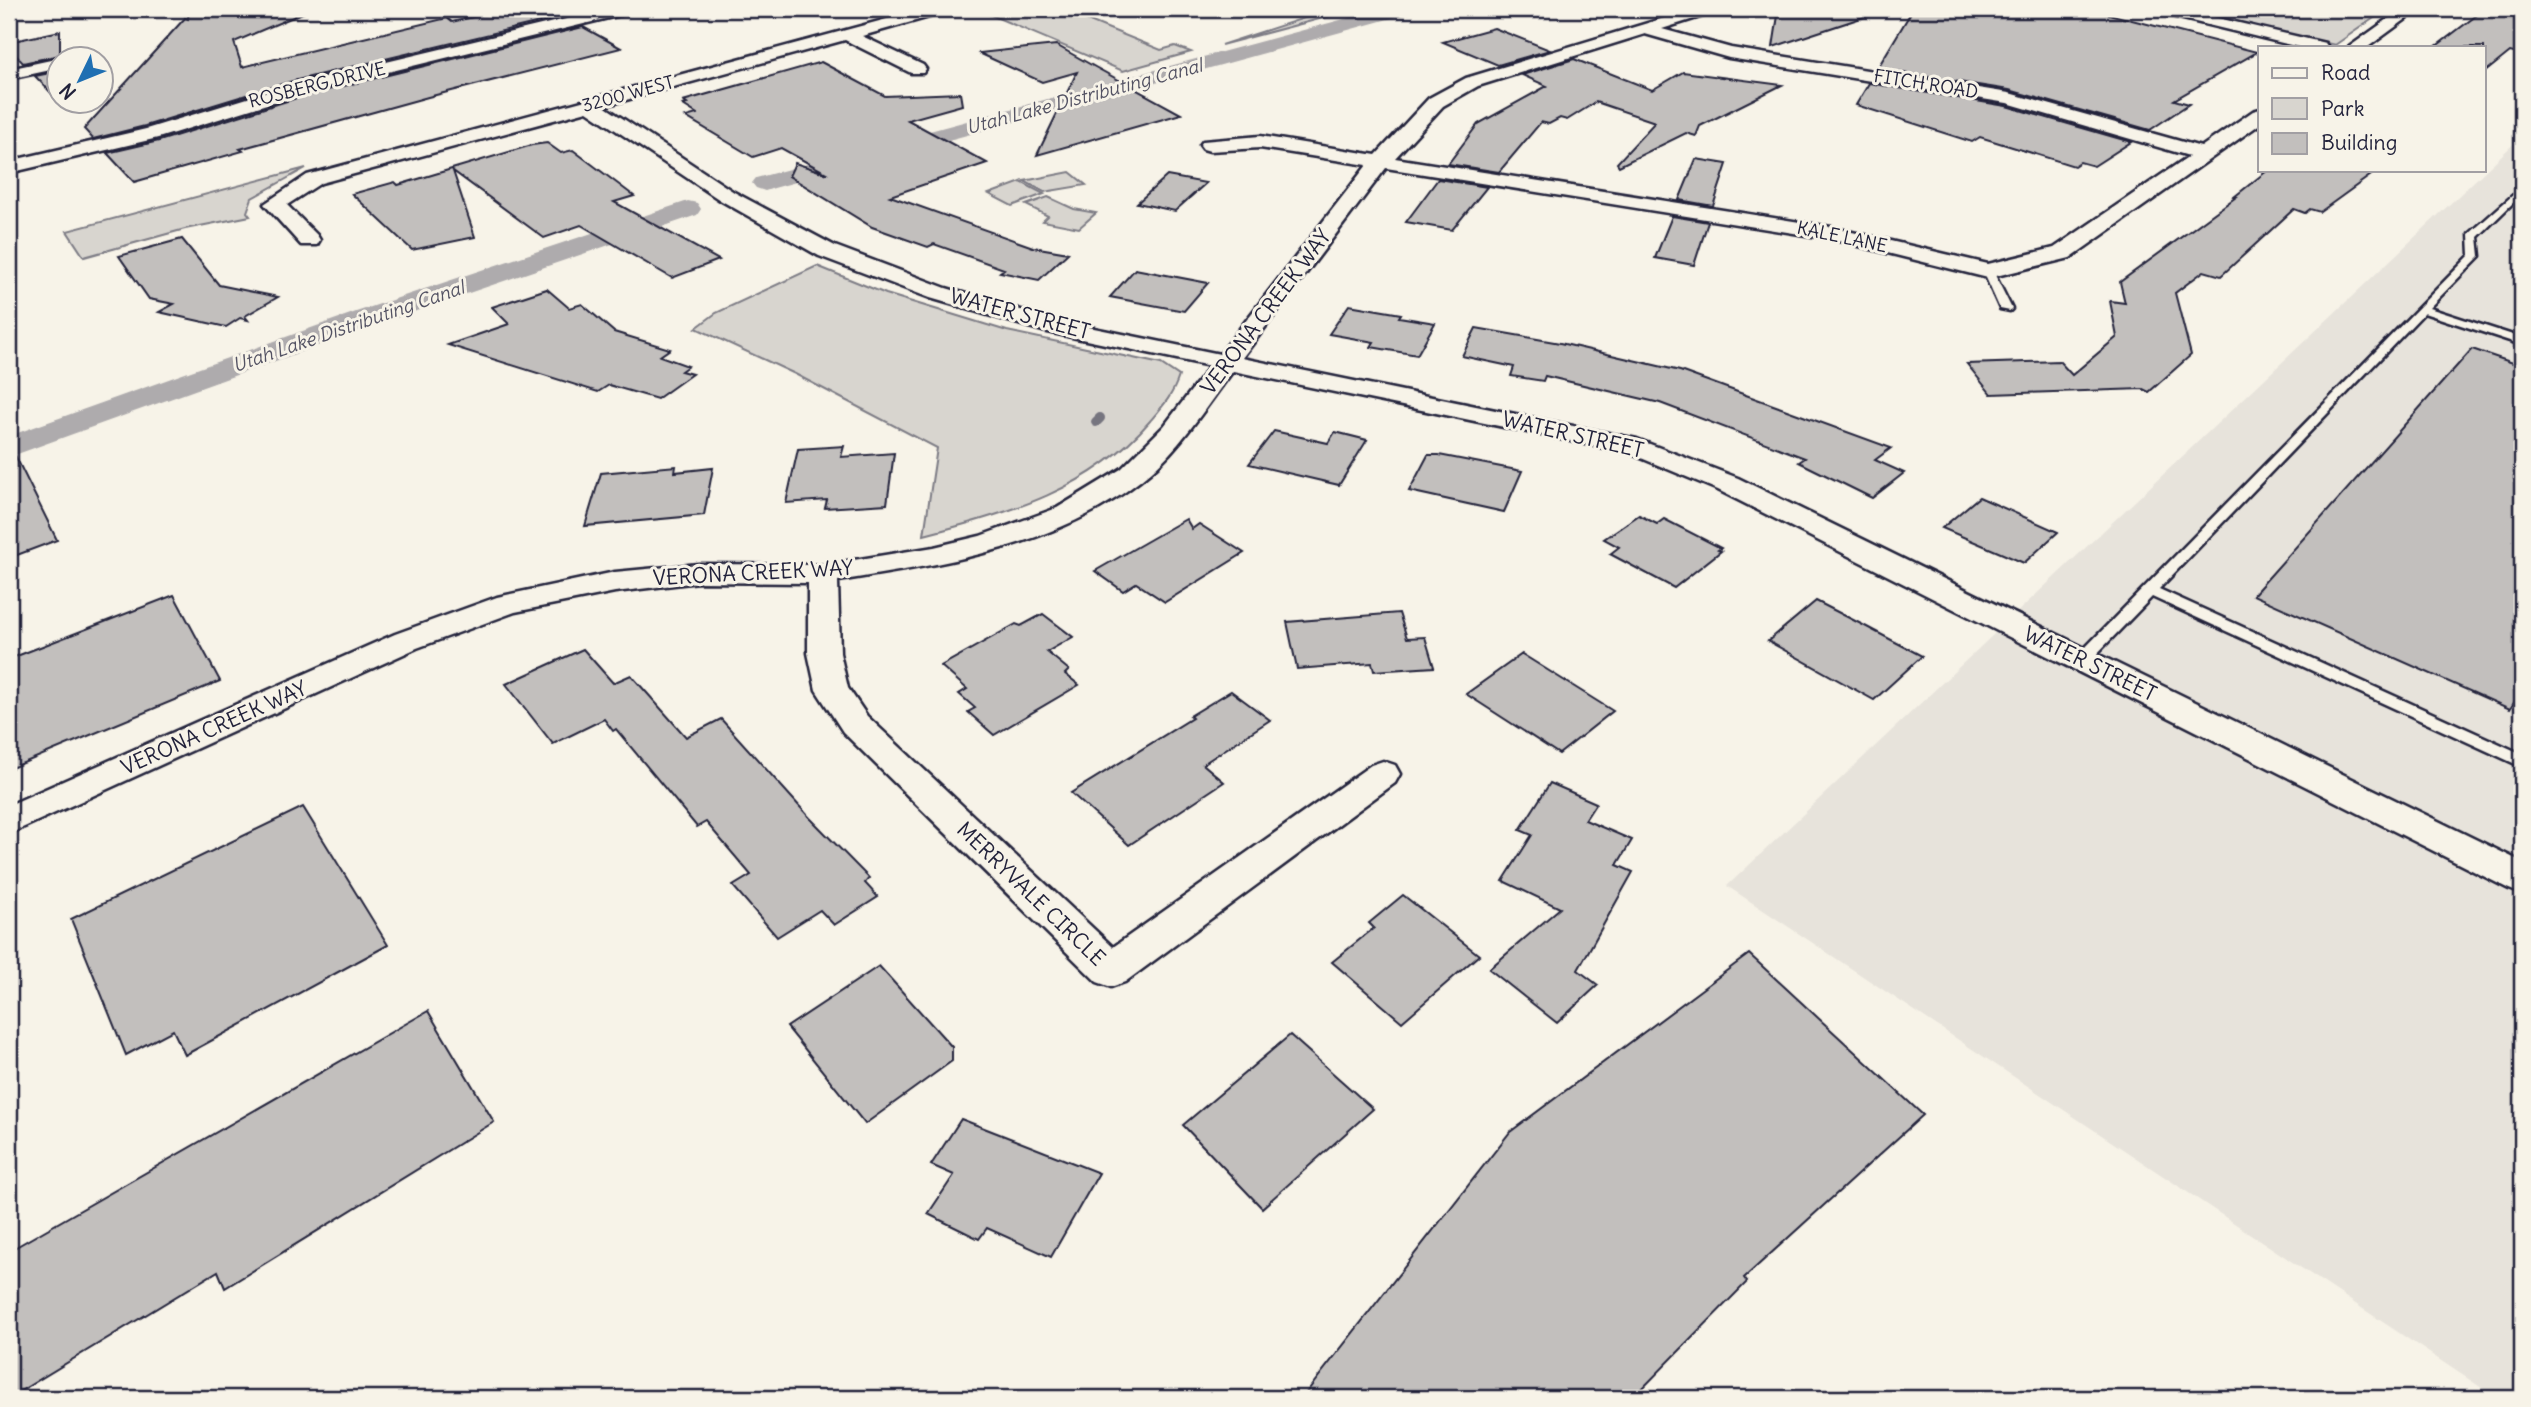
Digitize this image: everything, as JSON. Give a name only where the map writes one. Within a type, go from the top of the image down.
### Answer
[{"type":"street","name":"ROSBERG DRIVE","points":[[9,167],[151,134],[296,89],[627,9]]},
{"type":"street","name":"3200 WEST","points":[[309,240],[274,204],[314,178],[941,9]]},
{"type":"street","name":"VERONA CREEK WAY","points":[[9,820],[406,641],[508,604],[615,582],[687,574],[823,573],[934,556],[989,543],[1067,514],[1131,475],[1173,432],[1381,161],[1436,102],[1472,82],[1710,9]]},
{"type":"street","points":[[2160,9],[2315,46]]},
{"type":"street","points":[[2358,46],[2412,9]]},
{"type":"street","name":"FITCH ROAD","points":[[1644,29],[1729,53],[2010,99],[2204,155]]},
{"type":"street","points":[[847,34],[917,69]]},
{"type":"street","points":[[9,74],[46,66]]},
{"type":"street","name":"WATER STREET","points":[[589,104],[727,196],[827,251],[938,293],[1051,326],[1637,447],[1728,484],[2522,879]]},
{"type":"street","name":"KALE LANE","points":[[1210,145],[1260,142],[1831,233],[1989,271],[2062,253],[2258,116]]},
{"type":"street","name":"MERRYVALE CIRCLE","points":[[823,573],[824,653],[832,690],[855,724],[1111,970],[1383,774]]},
{"type":"lane","points":[[2082,660],[2475,256],[2473,236],[2513,198],[2522,200]]},
{"type":"lane","points":[[1989,271],[2006,309]]},
{"type":"lane","points":[[2422,309],[2522,342]]},
{"type":"lane","points":[[2150,590],[2522,761]]},
{"type":"shaded area","points":[[2522,136],[2522,1398],[2497,1398],[1727,886]]},
{"type":"green space","points":[[1060,9],[1161,50],[1175,46],[1191,52],[1123,71],[979,10]]},
{"type":"green space","points":[[1332,9],[1357,9],[1221,45]]},
{"type":"green space","points":[[2229,9],[2387,9],[2335,45],[2216,17]]},
{"type":"green space","points":[[306,168],[252,198],[247,212],[250,216],[185,229],[84,257],[67,231]]},
{"type":"green space","points":[[1070,172],[1086,185],[1044,192],[1024,181]]},
{"type":"green space","points":[[1021,182],[1044,194],[1012,206],[989,194]]},
{"type":"green space","points":[[1048,197],[1074,209],[1096,213],[1079,228],[1043,221],[1048,216],[1026,205]]},
{"type":"green space","points":[[817,266],[886,294],[1007,331],[1161,364],[1179,376],[1174,389],[1150,421],[1127,445],[1102,465],[1047,496],[1017,508],[924,535],[937,448],[795,374],[696,328],[716,313]]},
{"type":"building","points":[[189,9],[312,9],[234,42],[242,67],[447,18],[452,22],[508,9],[552,9],[565,16],[289,82],[93,139],[84,129],[96,116],[116,116],[116,94],[185,18],[188,19]]},
{"type":"building","points":[[1779,9],[1868,9],[1870,15],[1773,47]]},
{"type":"building","points":[[1913,9],[2089,9],[2257,52],[2174,100],[2189,104],[2150,130],[2009,90],[1877,69]]},
{"type":"building","points":[[2485,9],[2522,9],[2522,55],[2510,52],[2486,71],[2486,46],[2436,46]]},
{"type":"building","points":[[583,27],[621,48],[428,97],[240,149],[243,151],[134,182],[107,153],[159,141],[303,96]]},
{"type":"building","points":[[1494,28],[1550,50],[1498,65],[1443,42]]},
{"type":"building","points":[[60,31],[60,46],[46,46],[46,58],[23,63],[9,48],[9,42]]},
{"type":"building","points":[[1056,45],[1181,114],[1037,155],[1077,72],[1042,82],[979,53]]},
{"type":"building","points":[[1574,59],[1652,90],[1683,72],[1782,85],[1700,126],[1696,136],[1686,133],[1619,166],[1617,163],[1655,122],[1596,102],[1567,120],[1560,118],[1549,124],[1541,122],[1499,172],[1448,164],[1478,124],[1547,86],[1522,75]]},
{"type":"building","points":[[821,62],[885,96],[960,93],[962,105],[908,120],[987,163],[890,196],[1033,247],[1068,253],[1039,280],[1000,272],[1004,269],[934,244],[928,247],[872,227],[789,176],[795,163],[828,174],[781,148],[753,157],[686,117],[697,114],[683,105],[687,104],[683,101]]},
{"type":"building","points":[[46,74],[46,87],[35,76]]},
{"type":"building","points":[[1869,83],[2006,106],[2131,142],[2094,166],[2080,162],[2074,166],[1980,137],[1972,142],[1856,105]]},
{"type":"building","points":[[547,143],[561,153],[573,150],[634,196],[614,202],[719,260],[672,278],[581,225],[544,238],[453,171],[475,237],[412,250],[352,194],[395,182],[398,185],[532,145]]},
{"type":"building","points":[[1696,159],[1727,164],[1713,206],[1679,200]]},
{"type":"building","points":[[2265,172],[2375,172],[2320,212],[2310,209],[2305,213],[2294,209],[2221,276],[2204,271],[2175,293],[2191,355],[2149,392],[2143,389],[1991,394],[1967,364],[2059,361],[2072,375],[2117,337],[2110,301],[2125,303],[2120,282]]},
{"type":"building","points":[[1167,176],[1206,183],[1175,211],[1137,203]]},
{"type":"building","points":[[1438,179],[1487,187],[1452,230],[1406,222]]},
{"type":"building","points":[[1672,216],[1708,222],[1694,265],[1655,258]]},
{"type":"building","points":[[182,239],[219,285],[278,297],[245,316],[248,320],[240,318],[226,327],[159,312],[174,304],[149,299],[119,256]]},
{"type":"building","points":[[1135,269],[1208,283],[1184,311],[1110,297]]},
{"type":"building","points":[[547,289],[569,308],[582,304],[614,332],[670,349],[660,356],[688,366],[681,371],[692,374],[657,399],[609,385],[598,392],[448,345],[509,324],[492,307]]},
{"type":"building","points":[[1349,305],[1435,323],[1417,355],[1371,347],[1374,342],[1329,334]]},
{"type":"building","points":[[1476,328],[1560,343],[1680,371],[1891,448],[1875,460],[1904,473],[1872,498],[1799,462],[1805,458],[1660,403],[1545,376],[1543,381],[1511,376],[1514,367],[1462,356]]},
{"type":"building","points":[[2472,349],[2522,366],[2522,690],[2510,709],[2253,595]]},
{"type":"building","points":[[1274,431],[1328,443],[1335,432],[1367,440],[1339,485],[1249,464]]},
{"type":"building","points":[[9,443],[57,540],[9,558]]},
{"type":"building","points":[[844,446],[841,457],[894,453],[887,504],[825,508],[827,500],[786,503],[798,449]]},
{"type":"building","points":[[1428,455],[1522,471],[1504,512],[1409,491]]},
{"type":"building","points":[[676,466],[675,472],[713,468],[704,515],[585,526],[601,473]]},
{"type":"building","points":[[1979,497],[2058,532],[2024,563],[1942,528]]},
{"type":"building","points":[[1639,515],[1657,524],[1664,519],[1721,548],[1718,550],[1721,551],[1674,588],[1610,554],[1619,547],[1604,539]]},
{"type":"building","points":[[1186,519],[1192,529],[1199,524],[1244,553],[1165,602],[1136,583],[1123,591],[1095,571]]},
{"type":"building","points":[[174,595],[220,681],[9,769],[9,659]]},
{"type":"building","points":[[1816,601],[1922,656],[1874,700],[1768,641]]},
{"type":"building","points":[[1399,613],[1407,638],[1425,637],[1434,667],[1374,671],[1372,663],[1297,669],[1287,622]]},
{"type":"building","points":[[1043,614],[1073,637],[1047,652],[1069,670],[1065,674],[1079,685],[994,735],[968,712],[975,708],[959,694],[967,689],[941,666],[1016,624],[1021,626]]},
{"type":"building","points":[[583,649],[613,683],[631,675],[686,737],[721,719],[810,818],[869,878],[865,883],[878,897],[834,925],[820,910],[777,937],[733,886],[751,875],[706,822],[697,827],[616,729],[613,731],[604,719],[553,744],[506,684]]},
{"type":"building","points":[[1522,654],[1613,711],[1559,754],[1466,694]]},
{"type":"building","points":[[1231,691],[1270,720],[1203,764],[1224,782],[1129,845],[1071,793],[1192,718],[1190,716]]},
{"type":"building","points":[[1550,783],[1596,803],[1585,820],[1632,840],[1617,865],[1633,872],[1578,970],[1598,985],[1557,1023],[1489,969],[1560,908],[1503,881],[1532,835],[1520,830]]},
{"type":"building","points":[[303,807],[388,945],[185,1055],[173,1030],[126,1055],[71,919]]},
{"type":"building","points":[[1403,895],[1479,955],[1402,1022],[1332,962],[1374,928],[1369,923]]},
{"type":"building","points":[[1749,954],[1923,1115],[1744,1278],[1747,1282],[1633,1398],[1302,1398],[1510,1132]]},
{"type":"building","points":[[879,966],[952,1047],[952,1061],[865,1124],[787,1027]]},
{"type":"building","points":[[428,1011],[494,1122],[225,1288],[218,1271],[9,1398],[9,1251]]},
{"type":"building","points":[[1290,1035],[1373,1109],[1262,1208],[1183,1125]]},
{"type":"building","points":[[961,1119],[1099,1173],[1051,1257],[987,1228],[979,1239],[928,1214],[954,1175],[931,1165]]},
{"type":"waterway","name":"Utah Lake Distributing Canal","points":[[765,183],[1403,9]]},
{"type":"waterway","name":"Utah Lake Distributing Canal","points":[[9,447],[367,318],[688,209]]},
{"type":"waterway","points":[[1096,422],[1100,418]]}]
